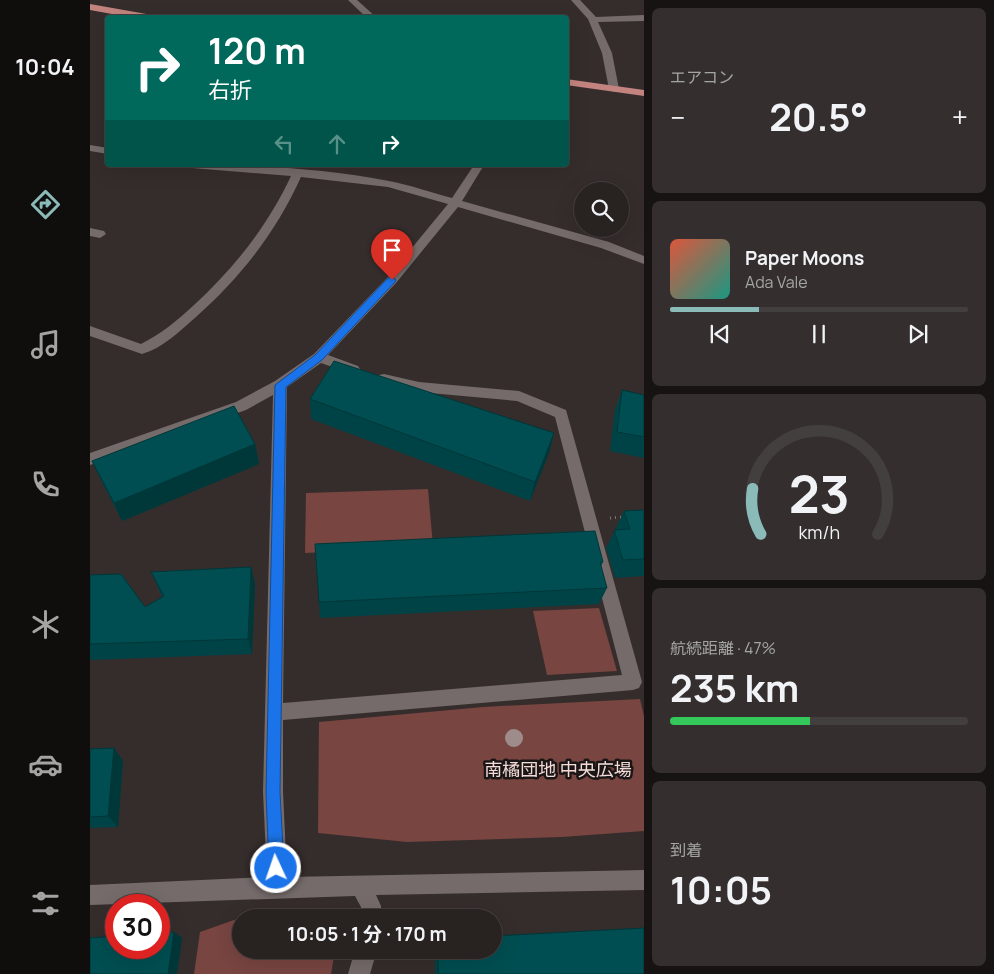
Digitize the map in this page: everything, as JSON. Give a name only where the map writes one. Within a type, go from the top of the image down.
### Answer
[{"type":"main road","points":[[90,6],[136,15]]},
{"type":"main road","points":[[569,82],[644,93]]},
{"type":"street","points":[[352,0],[370,15]]},
{"type":"street","points":[[575,0],[592,20],[607,53],[614,89]]},
{"type":"street","points":[[592,20],[644,18]]},
{"type":"street","points":[[90,148],[105,150]]},
{"type":"street","points":[[215,167],[324,175],[389,184],[605,245],[644,260]]},
{"type":"street","points":[[90,459],[241,406],[280,385],[319,358],[392,280],[455,203],[478,167]]},
{"type":"street","points":[[90,331],[142,349],[162,340],[221,288],[261,242],[283,205],[297,174]]},
{"type":"street","points":[[274,712],[638,682],[589,518],[561,414],[519,396],[419,387],[374,377],[319,358]]},
{"type":"street","points":[[277,887],[273,792],[280,385]]},
{"type":"street","points":[[90,895],[277,887],[644,880]]},
{"type":"street","points":[[361,886],[370,909]]},
{"type":"street","points":[[359,974],[363,959]]},
{"type":"path","points":[[589,518],[626,517]]},
{"type":"green space","points":[[428,489],[433,546],[305,553],[306,493]]},
{"type":"green space","points":[[599,608],[617,671],[547,675],[533,611]]},
{"type":"green space","name":"南橘団地 中央広場","points":[[640,699],[644,716],[644,831],[562,837],[407,842],[318,833],[319,722],[483,707]]},
{"type":"green space","points":[[232,921],[232,959],[334,959],[331,974],[194,974],[200,932]]},
{"type":"building","points":[[334,361],[554,433],[535,482],[310,399]]},
{"type":"building","points":[[622,390],[644,395],[644,437],[617,432]]},
{"type":"building","points":[[234,406],[255,444],[114,503],[92,461]]},
{"type":"building","points":[[644,510],[644,559],[623,560],[614,530],[630,529],[624,511]]},
{"type":"building","points":[[595,531],[607,588],[319,602],[315,544]]},
{"type":"building","points":[[251,567],[248,639],[90,644],[90,575],[121,574],[145,607],[164,596],[151,572]]},
{"type":"building","points":[[114,748],[108,816],[90,817],[90,749]]},
{"type":"building","points":[[644,928],[644,974],[439,974],[438,959],[502,959],[502,936]]},
{"type":"building","points":[[170,932],[174,932],[168,974],[90,974],[90,938],[105,937],[105,959],[170,959]]},
{"type":"route","points":[[276,868],[273,792],[280,385],[319,358],[392,280]]}]
